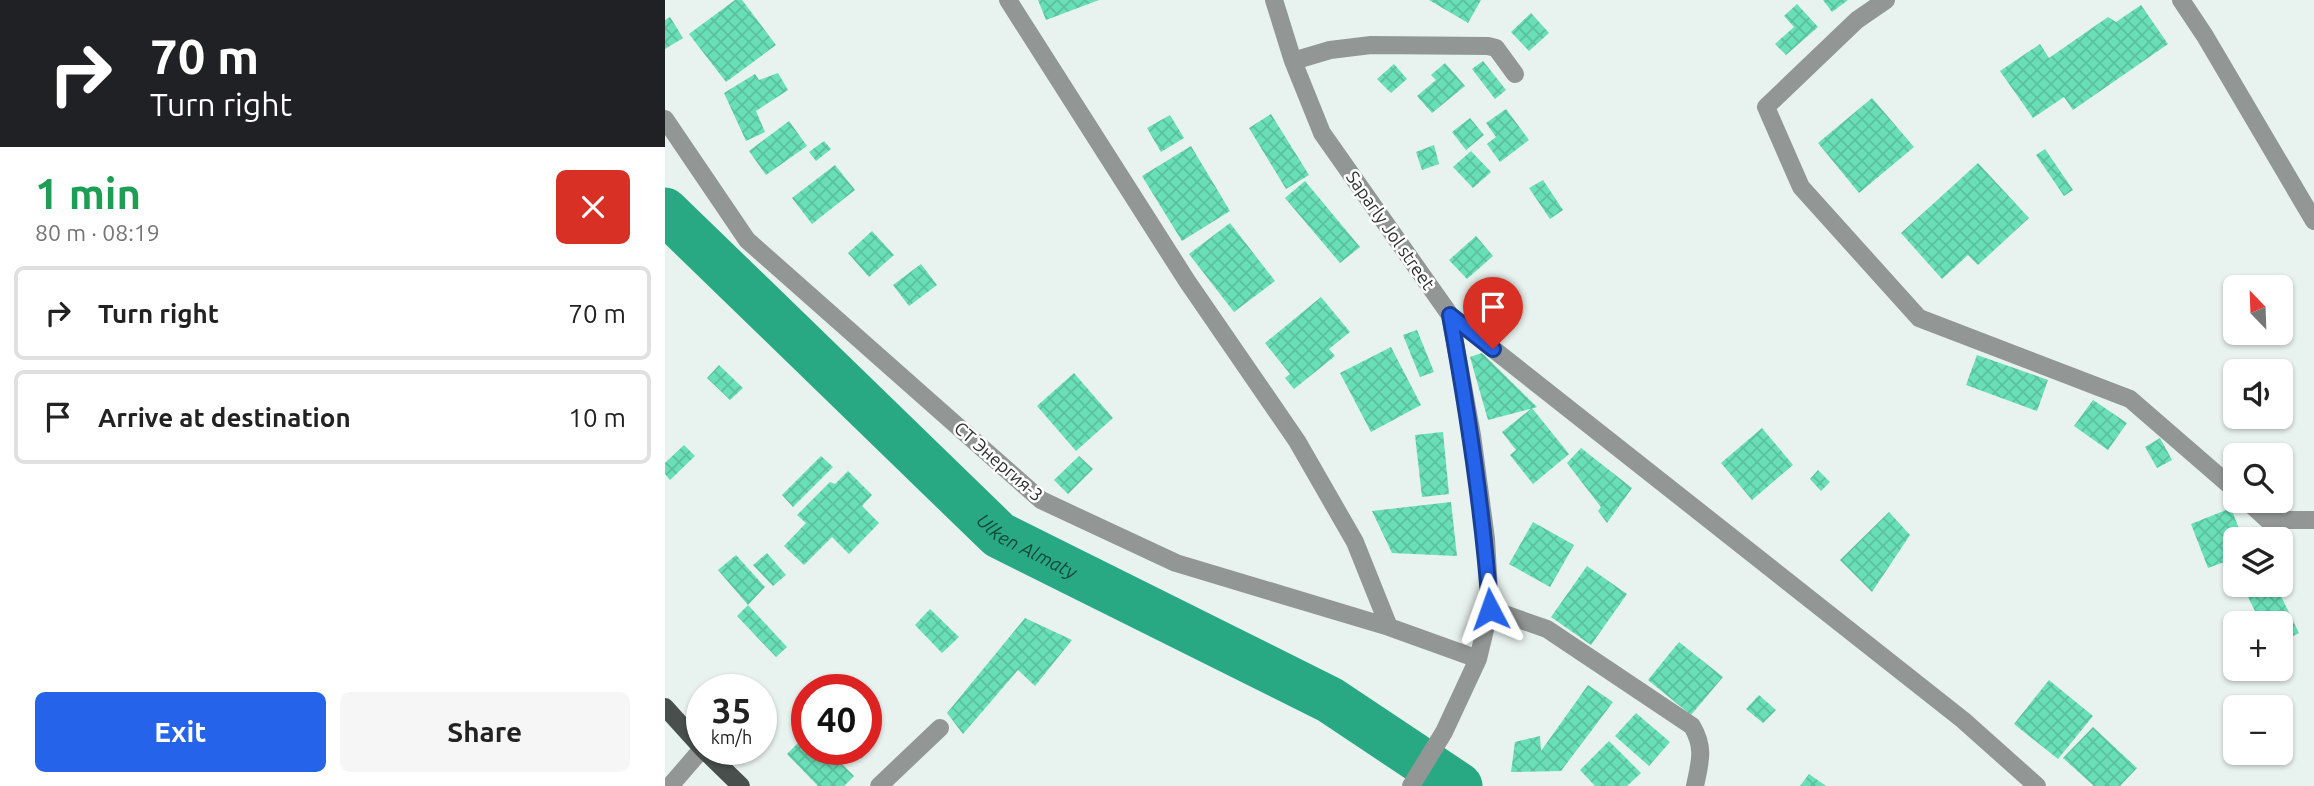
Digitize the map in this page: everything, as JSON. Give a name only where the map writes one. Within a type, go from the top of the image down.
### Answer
[{"type":"main road","points":[[665,707],[686,731]]},
{"type":"main road","points":[[719,765],[741,786]]},
{"type":"street","points":[[1008,0],[1187,281],[1297,441],[1355,542],[1389,627]]},
{"type":"street","name":"Saparly Jol street","points":[[1274,0],[1293,61],[1322,133],[1450,315],[1472,435],[1486,539],[1490,609],[1478,659],[1444,732],[1411,786]]},
{"type":"street","points":[[1886,0],[1857,20],[1766,107],[1801,187],[1919,318],[2130,399],[2223,480]]},
{"type":"street","points":[[2181,0],[2314,221]]},
{"type":"street","points":[[1293,61],[1330,50],[1371,45],[1488,46],[1496,48],[1515,74]]},
{"type":"street","name":"СТ Энергия-3","points":[[665,119],[747,240],[1041,499],[1176,563],[1389,627],[1478,659]]},
{"type":"street","points":[[1450,315],[1963,720],[2037,786]]},
{"type":"street","points":[[2260,513],[2267,520],[2314,520]]},
{"type":"street","points":[[1490,609],[1547,629],[1692,726],[1700,740],[1701,758],[1695,786]]},
{"type":"street","points":[[879,786],[940,728]]},
{"type":"street","points":[[670,786],[688,765]]},
{"type":"building","points":[[735,0],[742,0],[776,45],[726,82],[689,34]]},
{"type":"building","points":[[1038,0],[1099,0],[1046,20]]},
{"type":"building","points":[[1429,0],[1481,0],[1468,23]]},
{"type":"building","points":[[1823,0],[1848,0],[1832,12]]},
{"type":"building","points":[[1797,4],[1818,27],[1786,55],[1775,44],[1794,27],[1784,16]]},
{"type":"building","points":[[2141,5],[2168,44],[2073,110],[2064,97],[2033,118],[2000,71],[2040,44],[2049,58],[2108,17],[2116,22]]},
{"type":"building","points":[[1531,13],[1549,33],[1529,51],[1511,32]]},
{"type":"building","points":[[670,17],[683,38],[665,49],[665,20]]},
{"type":"building","points":[[1483,61],[1506,90],[1495,99],[1472,69]]},
{"type":"building","points":[[1445,63],[1465,86],[1432,113],[1417,96],[1436,80],[1431,75]]},
{"type":"building","points":[[1394,64],[1407,79],[1391,93],[1377,79]]},
{"type":"building","points":[[778,73],[788,90],[756,111],[765,132],[746,141],[724,93],[755,74],[759,80]]},
{"type":"building","points":[[1872,98],[1914,147],[1859,193],[1818,143]]},
{"type":"building","points":[[1506,109],[1529,140],[1500,162],[1487,144],[1496,137],[1486,123]]},
{"type":"building","points":[[1271,114],[1309,175],[1286,189],[1249,128]]},
{"type":"building","points":[[1170,115],[1184,138],[1161,152],[1147,128]]},
{"type":"building","points":[[1470,118],[1484,135],[1466,150],[1452,132]]},
{"type":"building","points":[[789,121],[807,146],[766,175],[749,151]]},
{"type":"building","points":[[824,141],[831,149],[816,161],[809,152]]},
{"type":"building","points":[[1434,145],[1439,164],[1422,170],[1416,152]]},
{"type":"building","points":[[1191,146],[1230,211],[1182,241],[1142,176]]},
{"type":"building","points":[[2045,149],[2073,190],[2064,196],[2036,155]]},
{"type":"building","points":[[1471,151],[1491,172],[1473,188],[1453,167]]},
{"type":"building","points":[[1978,163],[2029,218],[1978,265],[1968,255],[1942,279],[1901,233]]},
{"type":"building","points":[[835,165],[855,190],[812,224],[792,198]]},
{"type":"building","points":[[1543,180],[1563,210],[1550,219],[1529,188]]},
{"type":"building","points":[[1305,181],[1360,247],[1340,263],[1285,198]]},
{"type":"building","points":[[1230,223],[1275,281],[1234,312],[1189,254]]},
{"type":"building","points":[[872,231],[894,255],[869,277],[848,253]]},
{"type":"building","points":[[1476,236],[1493,256],[1467,279],[1449,260]]},
{"type":"building","points":[[921,264],[937,285],[909,306],[893,285]]},
{"type":"building","points":[[1321,297],[1350,332],[1329,349],[1335,356],[1294,389],[1285,378],[1290,374],[1265,343]]},
{"type":"building","points":[[1417,330],[1434,372],[1420,377],[1403,335]]},
{"type":"building","points":[[1391,347],[1421,405],[1371,432],[1340,373]]},
{"type":"building","points":[[1482,353],[1537,407],[1488,420],[1470,357]]},
{"type":"building","points":[[1977,355],[2048,380],[2037,411],[1966,385]]},
{"type":"building","points":[[719,365],[743,388],[730,400],[707,378]]},
{"type":"building","points":[[1074,373],[1113,418],[1076,451],[1037,406]]},
{"type":"building","points":[[2093,400],[2127,423],[2108,450],[2074,426]]},
{"type":"building","points":[[1532,408],[1569,454],[1533,484],[1510,455],[1516,450],[1502,432]]},
{"type":"building","points":[[1762,428],[1793,465],[1752,500],[1721,463]]},
{"type":"building","points":[[1443,432],[1449,494],[1422,497],[1415,435]]},
{"type":"building","points":[[2160,438],[2172,460],[2157,468],[2145,447]]},
{"type":"building","points":[[684,445],[695,456],[670,480],[665,474],[665,463]]},
{"type":"building","points":[[1581,448],[1632,488],[1607,523],[1598,511],[1601,507],[1567,463]]},
{"type":"building","points":[[821,456],[833,467],[793,507],[782,495]]},
{"type":"building","points":[[1079,456],[1093,469],[1068,494],[1054,480]]},
{"type":"building","points":[[1818,470],[1830,482],[1821,491],[1810,479]]},
{"type":"building","points":[[848,471],[872,495],[862,506],[879,523],[849,554],[832,537],[804,565],[784,546],[806,523],[797,515],[830,482],[835,484]]},
{"type":"building","points":[[1451,502],[1457,556],[1392,553],[1372,511]]},
{"type":"building","points":[[2223,511],[2233,513],[2238,527],[2223,527],[2223,562],[2208,568],[2191,524]]},
{"type":"building","points":[[1889,512],[1910,535],[1872,592],[1840,560]]},
{"type":"building","points":[[1533,522],[1574,545],[1550,587],[1509,564]]},
{"type":"building","points":[[767,553],[786,575],[773,586],[753,565]]},
{"type":"building","points":[[736,555],[765,587],[748,605],[718,570]]},
{"type":"building","points":[[1587,566],[1627,594],[1591,645],[1551,617]]},
{"type":"building","points":[[2248,597],[2281,597],[2288,611],[2255,611]]},
{"type":"building","points":[[748,605],[787,647],[776,657],[737,616]]},
{"type":"building","points":[[930,609],[959,637],[942,653],[915,625]]},
{"type":"building","points":[[1025,618],[1072,640],[1035,686],[1018,670],[963,734],[947,713]]},
{"type":"building","points":[[2293,621],[2299,633],[2293,636]]},
{"type":"building","points":[[1679,642],[1723,677],[1691,715],[1648,680]]},
{"type":"building","points":[[2049,680],[2093,716],[2058,759],[2014,724]]},
{"type":"building","points":[[1588,685],[1613,702],[1561,771],[1511,772],[1515,742],[1540,736],[1541,751]]},
{"type":"building","points":[[1759,695],[1776,710],[1763,723],[1746,709]]},
{"type":"building","points":[[1636,713],[1670,742],[1649,766],[1615,736]]},
{"type":"building","points":[[2093,727],[2137,768],[2120,786],[2094,786],[2063,758]]},
{"type":"building","points":[[1609,741],[1641,773],[1627,786],[1595,786],[1580,770]]},
{"type":"building","points":[[798,765],[843,765],[854,776],[844,786],[818,786]]},
{"type":"building","points":[[1809,774],[1826,786],[1800,786]]},
{"type":"waterway","name":"Ulken Almaty","points":[[665,211],[999,535],[1330,700],[1459,786]]},
{"type":"route","points":[[1490,609],[1486,539],[1472,435],[1450,315],[1493,349]]}]
